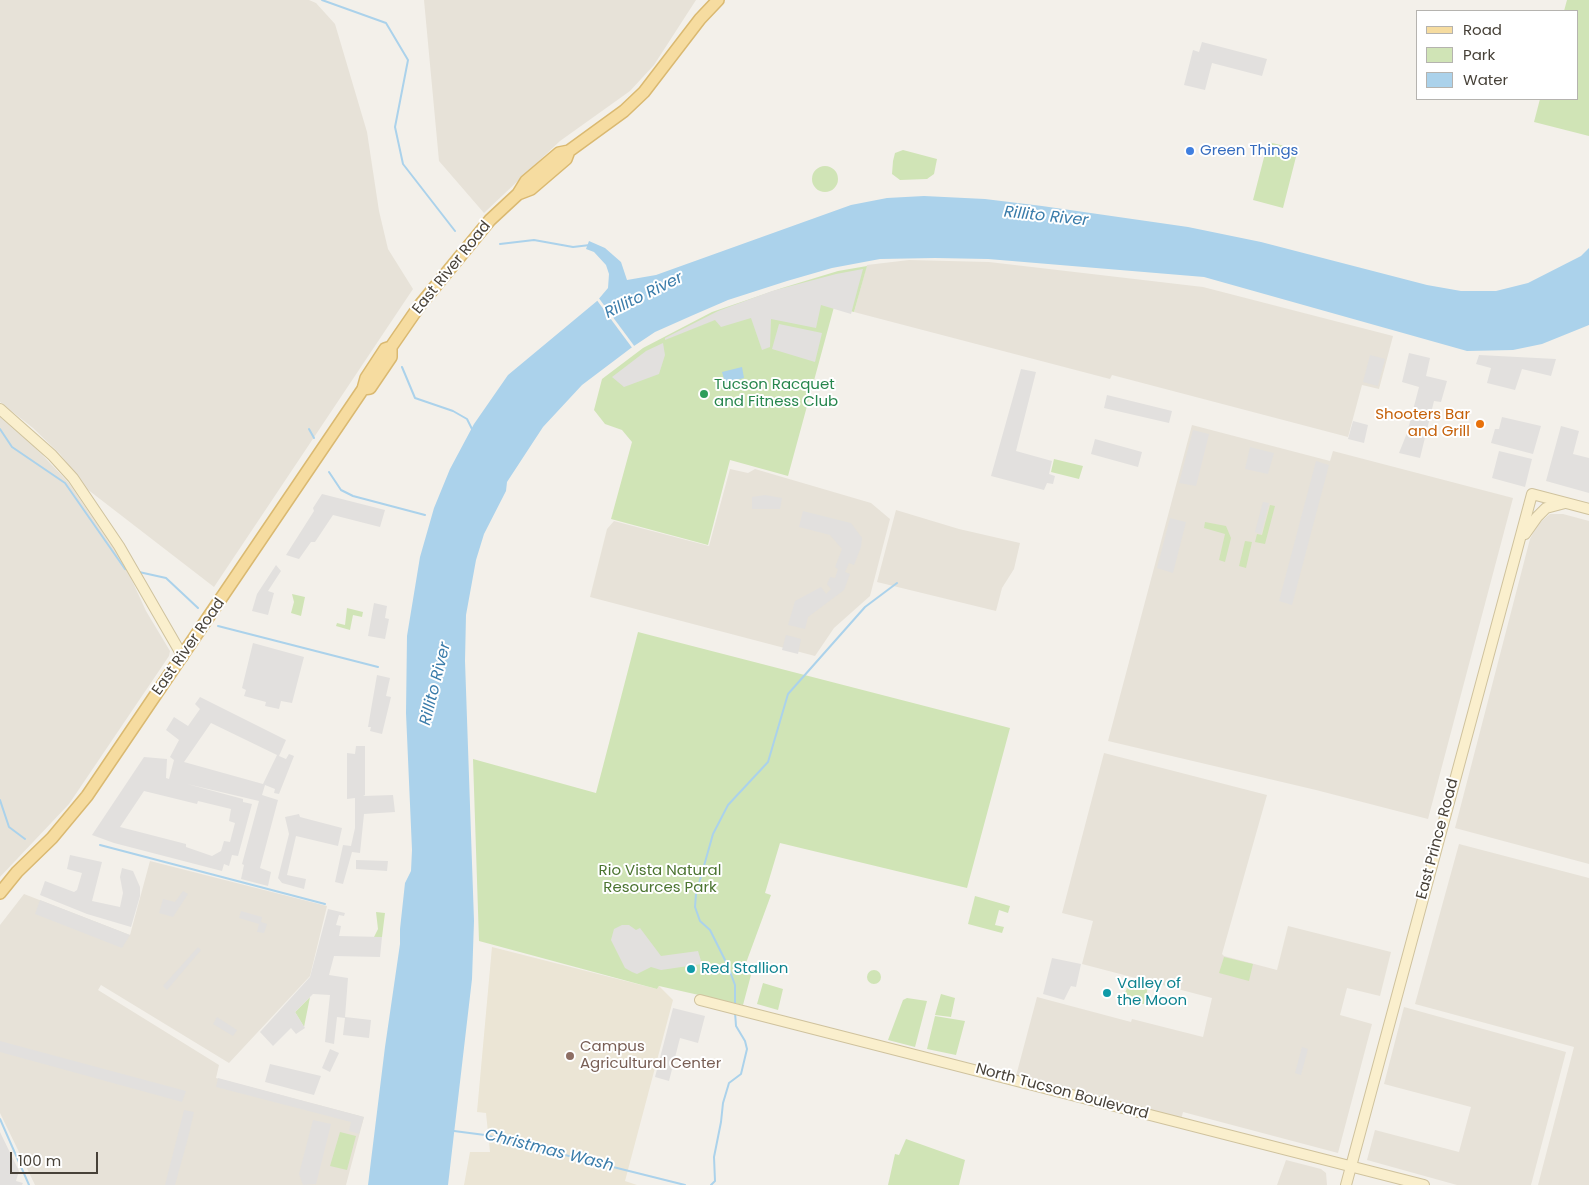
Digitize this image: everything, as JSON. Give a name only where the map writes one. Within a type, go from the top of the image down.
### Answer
[{"type":"main road","name":"East River Road","points":[[700,19],[707,0]]},
{"type":"main road","name":"East River Road","points":[[0,893],[17,872],[52,838],[86,796],[183,657],[363,389],[370,388],[391,357],[391,347],[420,305],[490,220],[518,194],[531,189],[566,158],[570,151],[624,111],[644,92],[700,19],[718,0]]},
{"type":"street","points":[[0,409],[52,455],[73,478],[119,546],[183,657]]},
{"type":"street","name":"East Prince Road","points":[[1346,1185],[1532,494],[1566,503]]},
{"type":"street","points":[[1519,543],[1546,508],[1566,503],[1589,509]]},
{"type":"street","name":"North Tucson Boulevard","points":[[700,1000],[1424,1185]]},
{"type":"shaded area","points":[[0,0],[309,0],[316,3],[335,24],[367,132],[379,211],[388,249],[413,289],[214,587],[87,489],[60,454],[33,428],[0,402]]},
{"type":"shaded area","points":[[424,0],[696,0],[654,65],[630,91],[560,141],[484,213],[439,161]]},
{"type":"shaded area","points":[[1202,42],[1267,59],[1262,76],[1212,63],[1205,90],[1184,85],[1193,50],[1199,52]]},
{"type":"shaded area","points":[[909,260],[989,262],[1203,287],[1393,336],[1379,389],[1362,385],[1348,437],[1112,375],[1110,379],[854,312],[867,265]]},
{"type":"shaded area","points":[[863,269],[851,314],[821,305],[816,328],[771,319],[770,347],[762,350],[751,318],[721,327],[715,320],[665,340],[665,338],[718,311],[772,291]]},
{"type":"shaded area","points":[[779,324],[822,333],[815,362],[772,349]]},
{"type":"shaded area","points":[[663,343],[665,355],[659,374],[624,387],[612,377],[646,351]]},
{"type":"shaded area","points":[[1409,353],[1430,358],[1426,376],[1447,381],[1441,402],[1434,401],[1420,458],[1399,453],[1407,433],[1419,387],[1402,382]]},
{"type":"shaded area","points":[[1370,355],[1385,359],[1378,386],[1363,382]]},
{"type":"shaded area","points":[[1479,355],[1556,359],[1551,376],[1522,369],[1515,390],[1487,383],[1491,368],[1476,364]]},
{"type":"shaded area","points":[[1021,369],[1036,372],[1016,451],[1052,461],[1049,474],[1055,476],[1053,484],[1047,483],[1044,490],[991,476]]},
{"type":"shaded area","points":[[1107,395],[1172,411],[1169,423],[1104,408]]},
{"type":"shaded area","points":[[0,416],[30,442],[69,483],[124,563],[146,611],[170,651],[169,656],[69,804],[0,877]]},
{"type":"shaded area","points":[[1502,417],[1541,426],[1533,454],[1491,443],[1495,429],[1499,429]]},
{"type":"shaded area","points":[[1353,421],[1368,425],[1364,443],[1348,439]]},
{"type":"shaded area","points":[[1192,425],[1330,461],[1333,451],[1513,498],[1428,819],[1316,790],[1108,741]]},
{"type":"shaded area","points":[[1561,426],[1579,431],[1573,454],[1589,458],[1589,493],[1546,481]]},
{"type":"shaded area","points":[[1193,430],[1209,434],[1196,486],[1179,483]]},
{"type":"shaded area","points":[[1095,439],[1142,452],[1138,467],[1091,454]]},
{"type":"shaded area","points":[[1250,447],[1274,453],[1268,474],[1245,469]]},
{"type":"shaded area","points":[[1499,451],[1532,459],[1525,487],[1492,478]]},
{"type":"shaded area","points":[[1316,461],[1329,465],[1292,605],[1279,601]]},
{"type":"shaded area","points":[[730,469],[748,473],[755,469],[871,503],[890,519],[870,596],[834,628],[815,656],[590,597],[607,529],[614,521],[709,546]]},
{"type":"shaded area","points":[[322,494],[385,510],[380,527],[333,515],[315,542],[311,542],[299,559],[286,555],[314,511],[313,508]]},
{"type":"shaded area","points":[[765,495],[782,498],[780,509],[752,509],[752,497]]},
{"type":"shaded area","points":[[1263,502],[1269,503],[1261,534],[1255,532]]},
{"type":"shaded area","points":[[896,510],[959,529],[1020,543],[1014,569],[1002,588],[996,611],[877,582]]},
{"type":"shaded area","points":[[803,511],[851,523],[862,538],[861,547],[854,565],[849,563],[845,572],[850,574],[844,590],[808,617],[805,629],[788,625],[795,601],[821,587],[826,594],[831,589],[827,584],[830,577],[835,578],[838,569],[835,567],[842,549],[830,535],[799,527]]},
{"type":"shaded area","points":[[1550,514],[1563,514],[1589,521],[1589,864],[1455,828],[1530,539],[1538,524]]},
{"type":"shaded area","points":[[1170,518],[1186,522],[1173,573],[1157,568]]},
{"type":"shaded area","points":[[276,565],[281,571],[268,591],[274,593],[268,615],[252,611],[257,594]]},
{"type":"shaded area","points":[[374,603],[387,606],[385,618],[389,619],[385,639],[368,636]]},
{"type":"shaded area","points":[[786,635],[801,639],[798,654],[782,650]]},
{"type":"shaded area","points":[[253,643],[304,657],[292,703],[281,701],[279,709],[265,706],[266,702],[244,696],[246,690],[242,688]]},
{"type":"shaded area","points":[[377,675],[390,678],[386,696],[391,697],[382,734],[370,731],[371,727],[368,727]]},
{"type":"shaded area","points":[[200,697],[286,740],[279,756],[286,759],[289,754],[294,756],[279,794],[274,793],[275,789],[265,785],[262,795],[278,800],[260,868],[271,872],[268,886],[241,879],[244,865],[242,864],[259,801],[187,784],[243,799],[243,802],[252,804],[238,856],[232,855],[229,866],[224,864],[222,871],[114,843],[92,835],[144,757],[167,759],[166,778],[169,779],[174,760],[170,757],[179,740],[166,730],[174,717],[188,726],[200,709],[195,704]],"holes":[[[211,723],[277,755],[263,784],[184,762]],[[144,791],[197,804],[198,801],[231,809],[229,821],[235,823],[230,842],[224,841],[221,851],[212,856],[186,847],[186,844],[120,827]]]},
{"type":"shaded area","points":[[356,746],[365,746],[365,795],[363,796],[393,795],[395,812],[364,814],[360,853],[352,852],[343,884],[335,882],[343,845],[351,846],[355,828],[355,798],[347,799],[347,753],[355,754]]},
{"type":"shaded area","points":[[1104,753],[1267,795],[1222,954],[1224,956],[1277,970],[1288,926],[1391,952],[1380,996],[1347,988],[1340,1015],[1372,1024],[1338,1153],[1183,1112],[1181,1120],[1016,1076],[1037,997],[1131,1022],[1132,1019],[1203,1037],[1212,998],[1082,964],[1093,921],[1062,913]]},
{"type":"shaded area","points":[[299,814],[300,817],[342,828],[338,846],[296,836],[287,875],[306,879],[304,889],[282,883],[278,878],[289,834],[285,817]]},
{"type":"shaded area","points":[[1459,844],[1589,878],[1589,1185],[1538,1185],[1574,1047],[1415,1004]]},
{"type":"shaded area","points":[[70,855],[102,862],[92,901],[120,907],[123,893],[120,877],[122,868],[133,871],[140,887],[140,896],[131,927],[87,914],[40,895],[45,881],[74,892],[77,890],[82,873],[67,869]]},
{"type":"shaded area","points":[[356,860],[388,861],[387,871],[356,869]]},
{"type":"shaded area","points":[[150,861],[327,906],[310,976],[229,1063],[101,985],[98,990],[219,1065],[216,1078],[364,1117],[346,1185],[35,1185],[0,1113],[0,925],[24,894],[130,935]]},
{"type":"shaded area","points":[[183,891],[188,894],[173,917],[159,913],[163,899],[175,902]]},
{"type":"shaded area","points":[[40,900],[130,935],[122,948],[35,914]]},
{"type":"shaded area","points":[[328,909],[345,913],[344,916],[339,915],[336,925],[341,926],[339,936],[382,937],[380,957],[334,956],[329,975],[348,978],[345,1017],[371,1020],[369,1038],[343,1035],[345,1018],[337,1017],[334,1044],[325,1042],[330,995],[313,994],[295,1012],[305,1028],[296,1034],[291,1028],[273,1046],[260,1032],[310,977]]},
{"type":"shaded area","points":[[241,911],[262,917],[261,922],[267,924],[264,933],[257,932],[259,924],[239,918]]},
{"type":"shaded area","points":[[622,925],[629,925],[636,930],[640,928],[661,956],[698,951],[702,964],[661,970],[651,967],[637,974],[632,972],[625,968],[611,940],[614,929]]},
{"type":"shaded area","points":[[198,947],[201,950],[167,990],[163,986]]},
{"type":"shaded area","name":"Campus Agricultural Center","points":[[492,947],[657,989],[659,986],[673,1000],[625,1181],[637,1185],[464,1185],[470,1152],[490,1152],[486,1113],[477,1112]]},
{"type":"shaded area","points":[[1052,958],[1081,964],[1076,987],[1071,986],[1064,1000],[1043,994]]},
{"type":"shaded area","points":[[1404,1007],[1566,1052],[1531,1185],[1457,1185],[1367,1160],[1375,1130],[1459,1152],[1471,1107],[1384,1084]]},
{"type":"shaded area","points":[[673,1008],[705,1016],[698,1043],[680,1038],[669,1081],[655,1077]]},
{"type":"shaded area","points":[[217,1017],[237,1030],[233,1036],[213,1024]]},
{"type":"shaded area","points":[[0,1041],[186,1091],[182,1102],[0,1052]]},
{"type":"shaded area","points":[[1302,1047],[1308,1049],[1301,1075],[1295,1073]]},
{"type":"shaded area","points":[[330,1049],[339,1053],[330,1072],[322,1068]]},
{"type":"shaded area","points":[[270,1064],[321,1076],[314,1095],[265,1082]]},
{"type":"shaded area","points":[[218,1078],[364,1117],[359,1134],[349,1131],[351,1122],[216,1087]]},
{"type":"shaded area","points":[[184,1110],[194,1112],[188,1138],[175,1185],[165,1185]]},
{"type":"shaded area","points":[[313,1120],[331,1124],[316,1184],[303,1185],[299,1174]]},
{"type":"shaded area","points":[[0,1132],[19,1171],[16,1181],[23,1183],[22,1185],[0,1185]]},
{"type":"shaded area","points":[[1286,1160],[1321,1169],[1326,1173],[1327,1185],[1277,1185]]},
{"type":"green space","points":[[1567,0],[1589,0],[1589,136],[1534,122],[1540,100],[1579,100],[1579,10],[1564,10]]},
{"type":"green space","points":[[1268,142],[1298,149],[1283,208],[1253,200]]},
{"type":"green space","points":[[903,150],[937,159],[934,174],[927,179],[900,180],[892,174],[895,153]]},
{"type":"green space","points":[[825,166],[835,169],[838,179],[835,189],[825,192],[815,189],[812,179],[815,169]]},
{"type":"green space","name":"Tucson Racquet and Fitness Club","points":[[867,266],[854,312],[834,307],[788,476],[730,460],[708,545],[611,519],[632,442],[622,430],[605,424],[594,410],[602,379],[643,348],[712,312],[838,271]]},
{"type":"green space","points":[[1054,459],[1083,466],[1079,479],[1051,472]]},
{"type":"green space","points":[[1270,505],[1275,506],[1265,544],[1255,542],[1257,534],[1262,535]]},
{"type":"green space","points":[[1205,522],[1226,526],[1231,538],[1225,562],[1219,560],[1225,534],[1204,528]]},
{"type":"green space","points":[[1245,541],[1252,542],[1246,568],[1239,566]]},
{"type":"green space","points":[[292,594],[305,597],[301,616],[291,613],[294,602]]},
{"type":"green space","points":[[347,608],[363,612],[362,617],[353,615],[350,630],[336,626],[337,623],[345,625]]},
{"type":"green space","name":"Rio Vista Natural Resources Park","points":[[638,632],[1010,728],[967,888],[780,843],[765,893],[771,895],[746,963],[750,965],[751,975],[743,1005],[659,986],[657,989],[479,941],[473,759],[596,793]]},
{"type":"green space","points":[[975,896],[1010,906],[1008,913],[999,910],[995,925],[1004,927],[1002,933],[968,924]]},
{"type":"green space","points":[[376,912],[385,913],[382,937],[374,937],[378,929]]},
{"type":"green space","points":[[1224,957],[1253,964],[1249,981],[1219,973]]},
{"type":"green space","points":[[871,970],[877,970],[881,977],[877,984],[871,984],[867,980],[867,974]]},
{"type":"green space","points":[[763,983],[783,989],[778,1010],[757,1004]]},
{"type":"green space","points":[[1140,985],[1148,987],[1144,1004],[1127,1001],[1123,998],[1127,988]]},
{"type":"green space","points":[[941,994],[955,998],[951,1017],[935,1015]]},
{"type":"green space","points":[[310,997],[304,1027],[295,1012]]},
{"type":"green space","points":[[907,998],[927,1001],[915,1047],[888,1040],[903,1000]]},
{"type":"green space","points":[[935,1016],[965,1021],[956,1055],[927,1049]]},
{"type":"green space","points":[[340,1132],[356,1136],[347,1170],[330,1166]]},
{"type":"green space","points":[[906,1139],[965,1160],[959,1185],[888,1185],[895,1154],[899,1155]]},
{"type":"water","name":"Rillito River","points":[[924,196],[985,199],[1188,227],[1261,242],[1427,285],[1461,291],[1496,291],[1528,283],[1581,256],[1589,248],[1589,325],[1542,344],[1513,350],[1467,351],[1204,277],[988,259],[880,259],[832,268],[728,300],[655,332],[631,348],[582,385],[543,427],[507,482],[506,491],[484,534],[476,560],[466,615],[465,661],[474,921],[472,979],[448,1185],[368,1185],[400,944],[405,883],[411,871],[412,850],[406,713],[407,636],[420,557],[434,508],[450,469],[474,424],[508,375],[597,301],[608,288],[609,274],[606,265],[594,252],[586,249],[589,241],[605,248],[621,262],[627,280],[656,275],[851,205],[887,198]]},
{"type":"water","points":[[742,367],[744,378],[725,383],[722,372]]},
{"type":"pier","points":[[598,297],[635,347],[633,349],[596,299]]},
{"type":"waterway","points":[[322,0],[386,23],[408,60],[395,127],[403,164],[455,231]]},
{"type":"waterway","points":[[500,244],[534,240],[573,247],[590,245]]},
{"type":"waterway","points":[[402,367],[415,398],[453,411],[467,419],[473,431]]},
{"type":"waterway","points":[[0,429],[12,447],[65,483],[125,569],[129,570]]},
{"type":"waterway","points":[[309,429],[314,438]]},
{"type":"waterway","points":[[329,472],[341,490],[353,496],[425,515]]},
{"type":"waterway","points":[[139,572],[166,578],[198,608]]},
{"type":"waterway","points":[[735,1005],[735,985],[728,966],[710,930],[700,921],[695,907],[696,894],[713,834],[728,805],[768,762],[788,694],[865,607],[897,583]]},
{"type":"waterway","points":[[218,626],[378,667]]},
{"type":"waterway","points":[[0,800],[9,827],[25,839]]},
{"type":"waterway","points":[[100,845],[325,904]]},
{"type":"waterway","points":[[711,1185],[715,1181],[714,1157],[723,1103],[729,1083],[741,1074],[747,1049],[745,1041],[736,1026],[735,1012]]},
{"type":"waterway","points":[[0,1119],[29,1185]]},
{"type":"waterway","name":"Christmas Wash","points":[[454,1131],[485,1135],[685,1185]]},
{"type":"place","name":"Green Things","points":[[1190,151]]},
{"type":"place","name":"Tucson Racquet and Fitness Club","points":[[704,394]]},
{"type":"place","name":"Shooters Bar and Grill","points":[[1480,424]]},
{"type":"place","name":"Red Stallion","points":[[691,969]]},
{"type":"place","name":"Valley of the Moon","points":[[1107,993]]},
{"type":"place","name":"Campus Agricultural Center","points":[[570,1056]]}]
